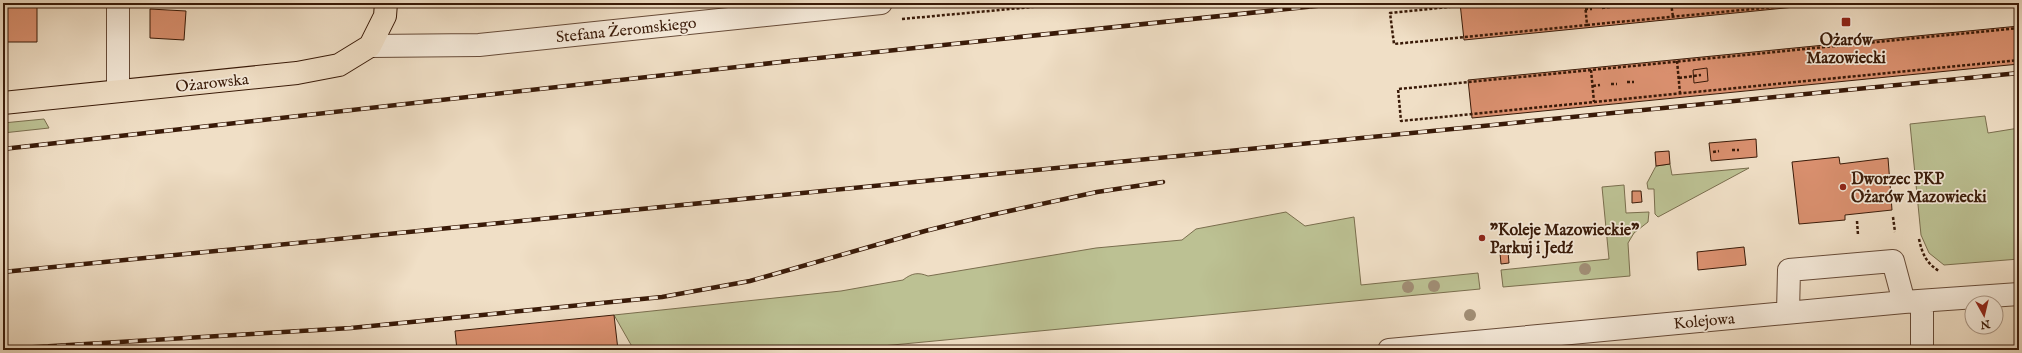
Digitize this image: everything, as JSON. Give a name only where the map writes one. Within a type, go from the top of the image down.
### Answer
[{"type":"main road","points":[[370,46],[385,16],[386,3]]},
{"type":"main road","name":"Ożarowska","points":[[3,103],[297,73],[339,65],[370,46]]},
{"type":"street","points":[[118,3],[118,91]]},
{"type":"street","name":"Stefana Żeromskiego","points":[[370,46],[479,45],[881,3]]},
{"type":"street","points":[[1788,312],[1789,270],[1893,261],[1913,302],[1922,350]]},
{"type":"street","name":"Kolejowa","points":[[1389,350],[1551,342],[1788,312],[2019,294]]},
{"type":"path","points":[[1487,3],[1390,12],[1394,44],[1815,3]]},
{"type":"path","points":[[1585,3],[1587,25]]},
{"type":"path","points":[[1672,3],[1673,17]]},
{"type":"path","points":[[1620,6],[1628,5]]},
{"type":"path","points":[[1602,8],[1610,7]]},
{"type":"path","points":[[1586,9],[1592,9]]},
{"type":"path","points":[[2019,28],[1398,89],[1401,121],[2019,60]]},
{"type":"path","points":[[1677,61],[1680,93]]},
{"type":"path","points":[[1592,70],[1594,102]]},
{"type":"path","points":[[1679,78],[1701,75]]},
{"type":"path","points":[[1627,82],[1634,82]]},
{"type":"path","points":[[1611,84],[1617,84]]},
{"type":"path","points":[[1593,86],[1600,85]]},
{"type":"path","points":[[1732,150],[1739,150]]},
{"type":"path","points":[[1713,152],[1720,151]]},
{"type":"path","points":[[1893,217],[1895,232]]},
{"type":"path","points":[[1856,221],[1858,236]]},
{"type":"path","points":[[1919,239],[1922,253],[1931,266],[1941,272]]},
{"type":"green space","points":[[1985,116],[1988,133],[2019,128],[2019,259],[1944,265],[1929,253],[1921,235],[1910,124]]},
{"type":"green space","points":[[44,119],[49,128],[3,133],[3,123]]},
{"type":"green space","points":[[1670,164],[1672,175],[1749,168],[1658,217],[1655,214],[1654,189],[1648,189],[1647,183],[1656,166]]},
{"type":"green space","points":[[1624,185],[1626,213],[1649,212],[1648,222],[1634,233],[1628,243],[1630,276],[1503,287],[1501,270],[1609,259],[1602,187]]},
{"type":"green space","points":[[1286,212],[1305,226],[1354,217],[1361,285],[1478,273],[1480,289],[840,350],[634,350],[614,315],[841,291],[903,280],[915,274],[928,276],[1096,248],[1182,240],[1196,229]]},
{"type":"building","points":[[3,3],[37,3],[37,42],[3,42]]},
{"type":"building","points":[[1460,3],[1835,3],[1464,40]]},
{"type":"building","points":[[150,9],[186,11],[184,40],[150,38]]},
{"type":"building","points":[[2019,26],[2019,64],[1472,118],[1468,80]]},
{"type":"building","points":[[1707,68],[1708,81],[1694,83],[1693,70]]},
{"type":"building","points":[[1756,139],[1757,157],[1711,161],[1709,143]]},
{"type":"building","points":[[1669,151],[1670,164],[1656,166],[1655,152]]},
{"type":"building","name":"Dworzec PKP Ożarów Mazowiecki","points":[[1839,157],[1840,164],[1888,158],[1892,210],[1845,215],[1845,220],[1799,224],[1792,162]]},
{"type":"building","points":[[1632,191],[1641,191],[1642,202],[1632,203]]},
{"type":"building","points":[[1744,247],[1746,265],[1698,270],[1697,252]]},
{"type":"building","points":[[1508,252],[1509,263],[1501,264],[1500,253]]},
{"type":"building","points":[[614,315],[618,350],[457,350],[455,331]]},
{"type":"railway","points":[[3,149],[790,61],[1345,3]]},
{"type":"railway","points":[[3,272],[2019,73]]},
{"type":"railway","points":[[3,349],[351,328],[662,297],[750,281],[925,231],[986,216],[1097,192],[1163,182]]},
{"type":"place","name":"Ożarów Mazowiecki","points":[[1846,22]]},
{"type":"place","name":"Dworzec PKP Ożarów Mazowiecki","points":[[1843,187]]},
{"type":"place","name":"\"Koleje Mazowieckie\" Parkuj i Jedź","points":[[1482,238]]}]
